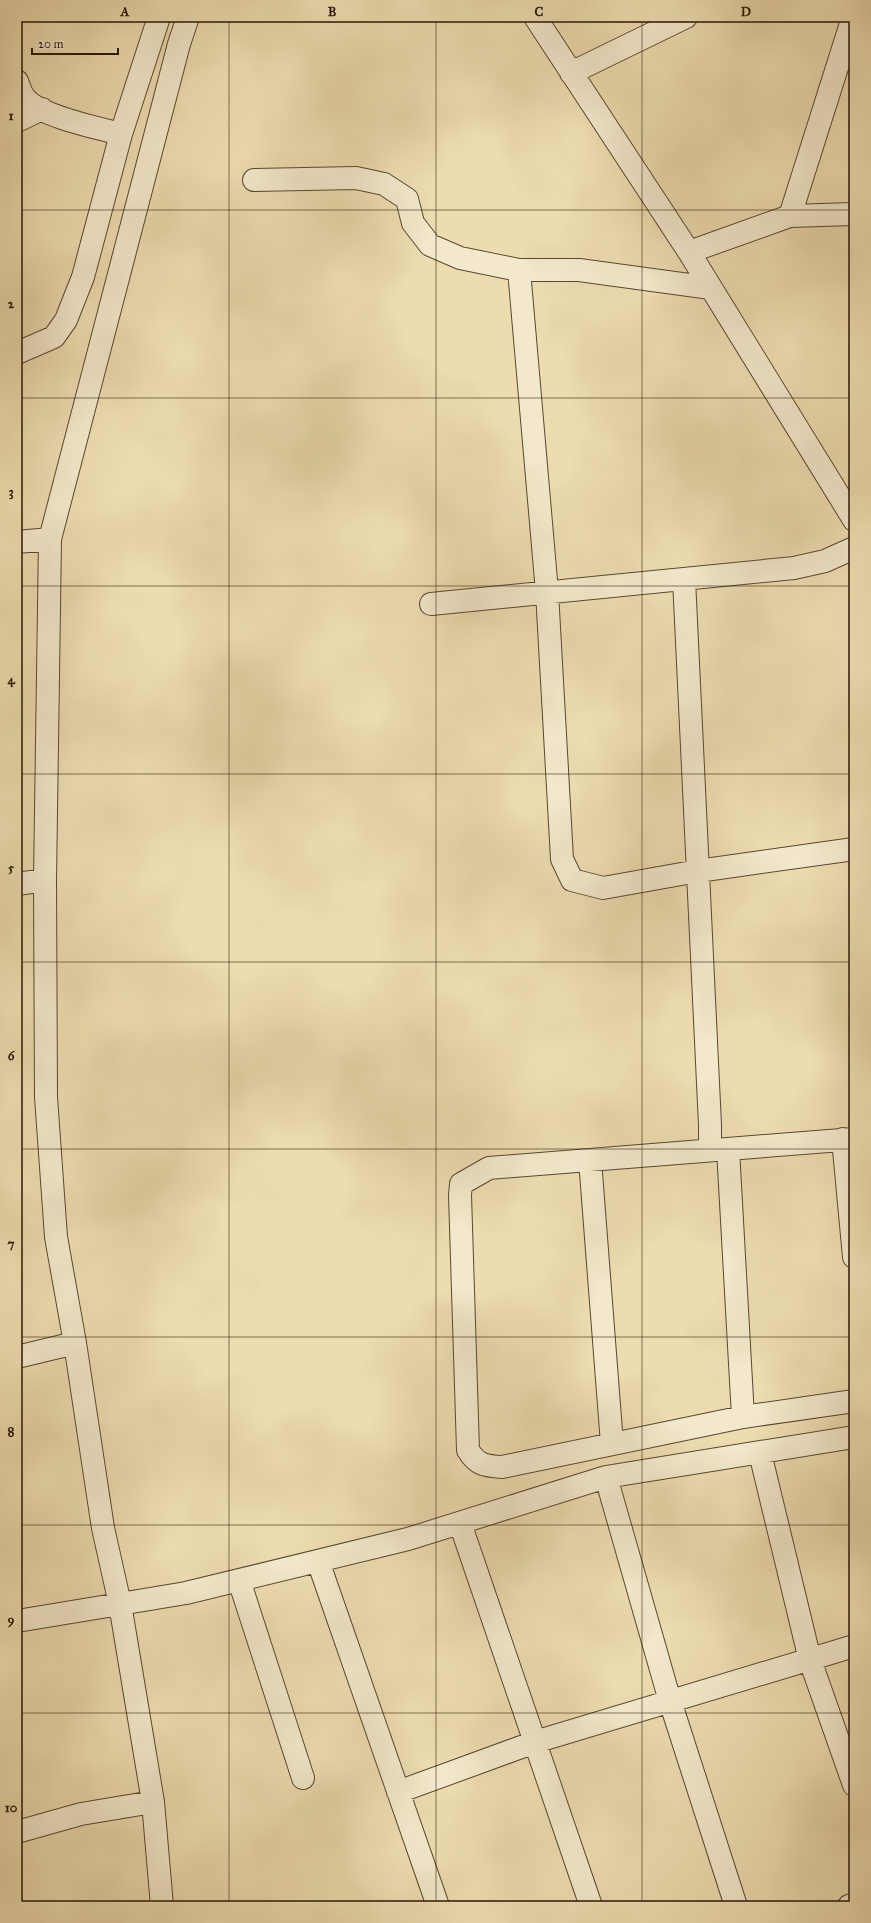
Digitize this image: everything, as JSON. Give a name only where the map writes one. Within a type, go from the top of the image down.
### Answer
[{"type":"street","points":[[17,353],[54,337],[66,320],[83,277],[121,134],[159,17]]},
{"type":"street","points":[[162,1906],[153,1802],[120,1604],[103,1528],[75,1343],[56,1237],[46,1097],[45,880],[50,539],[179,44],[188,17]]},
{"type":"street","points":[[535,17],[689,252],[854,520]]},
{"type":"street","points":[[571,73],[686,17]]},
{"type":"street","points":[[790,216],[853,17]]},
{"type":"street","points":[[17,81],[25,98],[42,109],[63,118],[121,134]]},
{"type":"street","points":[[17,121],[42,109]]},
{"type":"street","points":[[254,180],[356,178],[384,184],[407,199],[413,223],[430,245],[460,258],[519,270],[580,270],[711,288]]},
{"type":"street","points":[[689,252],[790,216],[854,214]]},
{"type":"street","points":[[519,270],[548,592],[562,859],[572,880],[603,888],[698,871],[854,849]]},
{"type":"street","points":[[17,542],[50,539]]},
{"type":"street","points":[[431,604],[794,568],[825,561],[854,548]]},
{"type":"street","points":[[684,579],[698,871],[719,1149],[743,1417]]},
{"type":"street","points":[[17,884],[45,880]]},
{"type":"street","points":[[854,1257],[848,1139],[489,1168],[461,1184],[460,1195],[468,1450],[474,1460],[484,1465],[502,1467],[743,1417],[854,1401]]},
{"type":"street","points":[[590,1160],[612,1444]]},
{"type":"street","points":[[17,1357],[75,1343]]},
{"type":"street","points":[[17,1621],[186,1593],[408,1539],[606,1477],[760,1453],[854,1436]]},
{"type":"street","points":[[760,1453],[810,1660],[854,1785]]},
{"type":"street","points":[[606,1477],[670,1701],[736,1906]]},
{"type":"street","points":[[460,1523],[591,1906]]},
{"type":"street","points":[[318,1561],[438,1906]]},
{"type":"street","points":[[240,1580],[303,1778]]},
{"type":"street","points":[[398,1792],[535,1742],[854,1646]]},
{"type":"street","points":[[17,1832],[82,1814],[153,1802]]},
{"type":"street","points":[[850,1906],[854,1904]]}]
